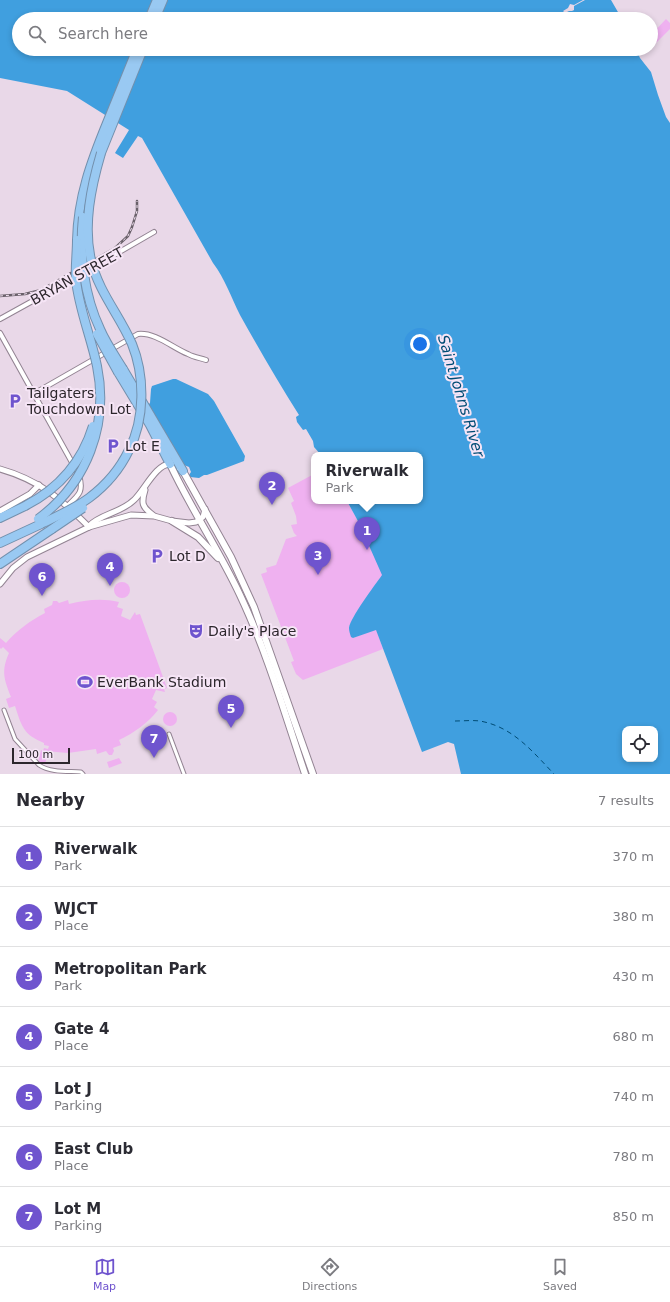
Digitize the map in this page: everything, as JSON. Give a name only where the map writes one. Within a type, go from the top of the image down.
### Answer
[{"type":"highway","points":[[152,12],[157,0]]},
{"type":"highway","points":[[158,12],[163,0]]},
{"type":"highway","points":[[0,539],[26,527],[62,498],[79,476],[91,451],[98,428],[101,404],[99,376],[78,288],[76,270],[79,211],[86,177],[134,56]]},
{"type":"highway","points":[[140,56],[90,180],[84,206],[82,236],[83,268],[89,297],[96,320],[170,464]]},
{"type":"highway","points":[[0,564],[88,505],[103,493],[120,470],[129,450],[136,428],[140,406],[141,383],[135,352],[127,334],[104,296],[92,266],[88,245],[90,203],[101,153]]},
{"type":"highway","points":[[77,240],[80,276],[88,310],[101,342],[121,370],[183,471]]},
{"type":"highway","points":[[0,518],[41,497],[69,472],[81,455],[89,440],[96,416],[99,396],[99,376]]},
{"type":"highway","points":[[0,543],[65,513],[86,501],[109,479],[129,450]]},
{"type":"main road","points":[[170,464],[177,466],[183,471],[229,552],[246,587],[257,612],[313,774]]},
{"type":"main road","points":[[170,464],[199,520],[230,573],[260,640],[305,774]]},
{"type":"main road","points":[[172,520],[203,541],[230,573]]},
{"type":"street","name":"BRYAN STREET","points":[[0,319],[136,244],[154,232]]},
{"type":"street","points":[[0,333],[75,466],[81,481],[81,491],[67,506]]},
{"type":"street","points":[[34,393],[138,334],[163,341],[188,354],[206,360]]},
{"type":"street","points":[[89,527],[96,520],[127,506],[138,496],[160,468],[165,464],[170,464]]},
{"type":"street","points":[[0,469],[19,475],[55,496],[89,527]]},
{"type":"street","points":[[0,511],[30,494],[38,485]]},
{"type":"street","points":[[147,485],[143,497],[143,504],[154,516]]},
{"type":"street","points":[[0,584],[13,568],[28,557],[89,527],[127,516],[154,516],[191,523],[199,520],[204,515],[205,509]]},
{"type":"street","points":[[4,710],[15,739],[42,768],[58,771],[82,772],[83,774]]},
{"type":"street","points":[[169,734],[184,774]]},
{"type":"shaded area","points":[[666,19],[670,23],[670,29],[658,41],[658,28]]},
{"type":"shaded area","points":[[311,476],[311,504],[349,504],[383,575],[353,618],[349,627],[353,638],[376,629],[383,649],[303,680],[296,674],[291,662],[294,661],[261,574],[267,572],[266,568],[276,565],[286,539],[297,536],[291,525],[297,524],[296,516],[291,503],[294,501],[288,488]]},
{"type":"shaded area","points":[[122,582],[129,587],[130,590],[125,597],[122,598],[115,593],[114,590],[119,583]]},
{"type":"shaded area","name":"EverBank Stadium","points":[[68,600],[69,604],[94,600],[119,602],[117,607],[123,609],[121,616],[130,620],[135,612],[136,615],[140,614],[167,688],[164,689],[165,692],[156,690],[152,699],[157,702],[154,707],[158,710],[140,727],[119,740],[121,745],[113,748],[114,751],[112,755],[109,755],[106,751],[97,754],[96,749],[68,753],[45,751],[48,753],[45,764],[38,762],[41,750],[43,751],[44,748],[48,749],[49,746],[44,745],[44,743],[27,733],[22,725],[15,706],[9,708],[6,699],[11,697],[5,680],[4,670],[9,653],[3,647],[1,649],[0,648],[0,638],[6,643],[24,626],[45,613],[44,609],[52,605],[53,601],[57,601],[59,603]]},
{"type":"shaded area","points":[[167,712],[173,712],[177,716],[177,722],[173,726],[167,726],[163,722],[163,716]]},
{"type":"shaded area","points":[[119,758],[122,763],[109,768],[107,762]]},
{"type":"water","name":"Saint Johns River","points":[[0,0],[611,0],[618,12],[12,12],[12,56],[639,56],[651,72],[666,117],[670,123],[670,774],[461,774],[454,744],[448,742],[422,752],[376,630],[353,638],[350,634],[350,623],[382,575],[359,523],[349,504],[423,504],[423,452],[318,452],[314,447],[313,441],[306,429],[303,430],[297,422],[296,417],[299,415],[254,340],[221,275],[142,138],[138,136],[123,158],[115,153],[129,130],[67,91],[0,78]]},
{"type":"water","points":[[173,379],[208,394],[214,401],[245,456],[244,461],[199,478],[190,477],[189,475],[191,472],[189,467],[184,465],[148,405],[150,403],[152,386]]},
{"type":"pier","points":[[585,0],[574,6],[574,10],[572,11],[563,11],[568,8],[570,4],[574,5]]},
{"type":"ferry route","points":[[455,721],[480,721],[492,724],[512,734],[530,749],[554,774]]},
{"type":"railway","points":[[0,296],[25,294],[41,290],[115,248],[128,236],[137,211],[137,201]]},
{"type":"place","name":"Tailgaters Touchdown Lot","points":[[15,401]]},
{"type":"place","name":"Lot E","points":[[113,446]]},
{"type":"place","name":"WJCT","points":[[272,505]]},
{"type":"place","name":"Riverwalk","points":[[367,550]]},
{"type":"place","name":"Lot D","points":[[157,556]]},
{"type":"place","name":"Metropolitan Park","points":[[318,575]]},
{"type":"place","name":"Gate 4","points":[[110,586]]},
{"type":"place","name":"East Club","points":[[42,596]]},
{"type":"place","name":"Daily's Place","points":[[196,631]]},
{"type":"place","name":"EverBank Stadium","points":[[85,682]]},
{"type":"place","name":"Lot J","points":[[231,728]]},
{"type":"place","name":"Lot M","points":[[154,758]]}]
